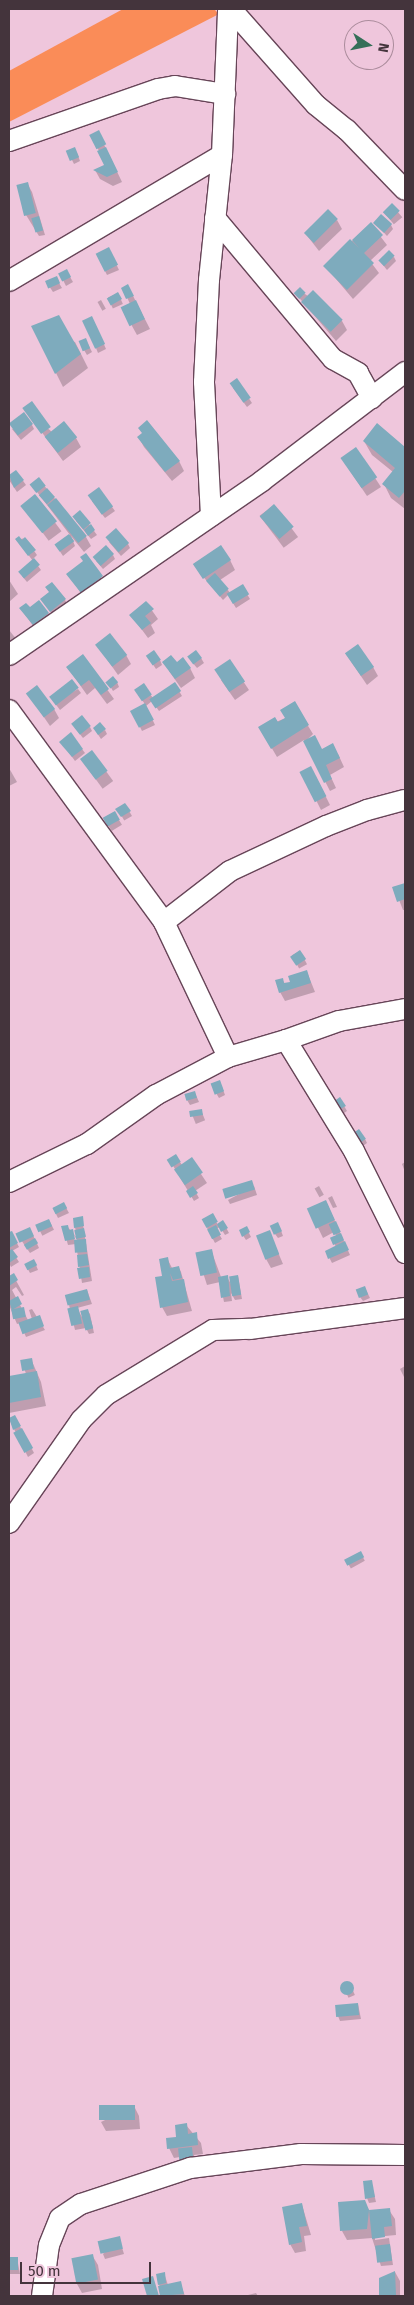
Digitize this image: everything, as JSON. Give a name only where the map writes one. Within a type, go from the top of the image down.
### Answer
[{"type":"street","points":[[211,516],[204,382],[215,218],[222,155],[230,9]]},
{"type":"street","points":[[230,9],[316,105],[348,130],[405,190]]},
{"type":"street","points":[[9,141],[158,88],[175,86],[224,94]]},
{"type":"street","points":[[9,281],[222,155]]},
{"type":"street","points":[[215,218],[332,359],[358,373],[372,398]]},
{"type":"street","points":[[9,655],[211,516],[405,372]]},
{"type":"street","points":[[9,710],[164,922],[228,1057]]},
{"type":"street","points":[[164,922],[230,871],[326,826],[367,810],[405,800]]},
{"type":"street","points":[[9,1182],[87,1144],[156,1095],[228,1057],[286,1040],[339,1021],[405,1009]]},
{"type":"street","points":[[286,1040],[354,1151],[405,1253]]},
{"type":"street","points":[[9,1522],[75,1428],[106,1395],[213,1330],[250,1330],[405,1308]]},
{"type":"street","points":[[42,2296],[48,2245],[60,2218],[81,2204],[190,2168],[301,2154],[405,2155]]},
{"type":"shaded area","points":[[123,9],[214,9],[219,14],[9,122],[9,71]]},
{"type":"building","points":[[99,130],[106,144],[96,149],[89,135]]},
{"type":"building","points":[[75,147],[79,157],[70,161],[66,151]]},
{"type":"building","points":[[106,147],[118,172],[107,177],[93,170],[104,165],[97,151]]},
{"type":"building","points":[[28,182],[36,213],[24,216],[16,185]]},
{"type":"building","points":[[392,203],[400,211],[391,220],[383,212]]},
{"type":"building","points":[[328,209],[338,219],[314,243],[304,233]]},
{"type":"building","points":[[381,214],[392,224],[384,233],[373,223]]},
{"type":"building","points":[[39,216],[43,230],[35,233],[31,218]]},
{"type":"building","points":[[371,222],[383,235],[364,253],[374,263],[347,290],[323,266],[350,239],[359,248],[352,240]]},
{"type":"building","points":[[109,247],[118,265],[105,272],[96,254]]},
{"type":"building","points":[[389,250],[395,256],[384,266],[378,261]]},
{"type":"building","points":[[67,269],[71,277],[62,282],[58,274]]},
{"type":"building","points":[[57,276],[60,283],[48,288],[45,281]]},
{"type":"building","points":[[128,284],[134,296],[126,299],[121,288]]},
{"type":"building","points":[[300,287],[306,293],[299,299],[294,293]]},
{"type":"building","points":[[313,290],[343,320],[331,332],[301,302]]},
{"type":"building","points":[[118,292],[122,299],[111,305],[107,298]]},
{"type":"building","points":[[136,300],[145,319],[129,326],[121,307]]},
{"type":"building","points":[[59,315],[81,354],[55,374],[31,326]]},
{"type":"building","points":[[92,316],[105,344],[95,349],[82,321]]},
{"type":"building","points":[[86,338],[90,348],[83,351],[79,341]]},
{"type":"building","points":[[237,378],[251,398],[243,403],[230,383]]},
{"type":"building","points":[[32,401],[51,427],[41,434],[22,408]]},
{"type":"building","points":[[24,412],[33,424],[18,435],[9,423]]},
{"type":"building","points":[[147,420],[180,461],[165,472],[137,437],[142,433],[138,428]]},
{"type":"building","points":[[64,421],[77,437],[58,453],[45,437]]},
{"type":"building","points":[[377,423],[405,447],[405,491],[399,498],[382,484],[395,468],[363,441]]},
{"type":"building","points":[[356,447],[377,477],[362,488],[340,458]]},
{"type":"building","points":[[16,470],[24,480],[14,488],[9,475]]},
{"type":"building","points":[[39,477],[46,486],[36,493],[30,484]]},
{"type":"building","points":[[99,487],[113,506],[102,515],[88,495]]},
{"type":"building","points":[[47,488],[55,497],[47,504],[39,495]]},
{"type":"building","points":[[35,494],[57,521],[42,533],[20,506]]},
{"type":"building","points":[[56,498],[87,536],[78,543],[47,505]]},
{"type":"building","points":[[274,504],[294,527],[279,539],[260,516]]},
{"type":"building","points":[[80,510],[91,523],[83,529],[72,516]]},
{"type":"building","points":[[91,524],[95,530],[88,536],[84,530]]},
{"type":"building","points":[[116,528],[129,543],[119,552],[105,537]]},
{"type":"building","points":[[69,534],[74,541],[60,552],[54,545]]},
{"type":"building","points":[[19,536],[22,540],[25,537],[36,550],[28,556],[15,539]]},
{"type":"building","points":[[106,545],[114,554],[101,566],[93,557]]},
{"type":"building","points":[[221,545],[231,560],[203,579],[193,564]]},
{"type":"building","points":[[86,553],[103,576],[81,593],[66,574],[83,561],[80,557]]},
{"type":"building","points":[[34,558],[40,565],[24,579],[18,572]]},
{"type":"building","points":[[215,573],[229,589],[220,597],[206,581]]},
{"type":"building","points":[[52,582],[66,599],[50,612],[40,599],[49,592],[45,587]]},
{"type":"building","points":[[243,584],[249,594],[233,604],[227,594]]},
{"type":"building","points":[[39,600],[49,613],[33,625],[19,608],[26,603],[30,607]]},
{"type":"building","points":[[146,601],[154,609],[145,616],[151,623],[142,630],[129,615]]},
{"type":"building","points":[[110,633],[127,655],[112,667],[95,645]]},
{"type":"building","points":[[358,644],[374,667],[361,676],[345,653]]},
{"type":"building","points":[[154,650],[161,660],[153,666],[146,656]]},
{"type":"building","points":[[196,650],[202,658],[193,665],[187,657]]},
{"type":"building","points":[[83,654],[109,689],[101,695],[89,680],[81,686],[66,667]]},
{"type":"building","points":[[171,655],[177,662],[183,657],[191,668],[175,679],[162,662]]},
{"type":"building","points":[[230,659],[245,681],[229,692],[214,670]]},
{"type":"building","points":[[113,676],[118,682],[110,689],[105,682]]},
{"type":"building","points":[[72,679],[79,688],[56,706],[49,697]]},
{"type":"building","points":[[175,682],[181,691],[155,708],[149,699]]},
{"type":"building","points":[[144,683],[152,695],[142,701],[134,690]]},
{"type":"building","points":[[37,685],[55,709],[44,717],[26,693]]},
{"type":"building","points":[[295,701],[309,725],[271,749],[258,727],[275,717],[278,722],[285,718],[280,710]]},
{"type":"building","points":[[145,703],[154,720],[139,728],[130,711]]},
{"type":"building","points":[[82,715],[91,726],[80,735],[71,724]]},
{"type":"building","points":[[100,722],[106,729],[98,735],[93,728]]},
{"type":"building","points":[[71,732],[83,749],[72,757],[59,742]]},
{"type":"building","points":[[315,735],[322,749],[333,743],[340,758],[326,765],[332,779],[324,783],[303,741]]},
{"type":"building","points":[[92,750],[108,771],[96,780],[80,759]]},
{"type":"building","points":[[311,766],[326,796],[315,802],[299,772]]},
{"type":"building","points":[[125,803],[131,811],[121,817],[115,809]]},
{"type":"building","points":[[115,811],[120,820],[108,827],[103,818]]},
{"type":"building","points":[[405,883],[405,899],[397,902],[392,887]]},
{"type":"building","points":[[300,950],[306,959],[296,966],[290,957]]},
{"type":"building","points":[[307,970],[311,983],[279,993],[275,980],[283,978],[284,983],[290,982],[288,976]]},
{"type":"building","points":[[220,1080],[224,1091],[215,1095],[211,1083]]},
{"type":"building","points":[[195,1091],[197,1098],[186,1101],[184,1094]]},
{"type":"building","points":[[340,1097],[346,1106],[338,1110],[333,1102]]},
{"type":"building","points":[[202,1109],[203,1115],[190,1117],[189,1111]]},
{"type":"building","points":[[359,1129],[366,1139],[357,1145],[350,1135]]},
{"type":"building","points":[[176,1154],[181,1162],[171,1167],[167,1160]]},
{"type":"building","points":[[192,1157],[203,1173],[185,1185],[174,1170]]},
{"type":"building","points":[[252,1180],[255,1190],[225,1199],[222,1189]]},
{"type":"building","points":[[193,1186],[198,1193],[190,1198],[186,1191]]},
{"type":"building","points":[[326,1200],[335,1220],[316,1229],[307,1209]]},
{"type":"building","points":[[64,1202],[67,1208],[56,1214],[52,1208]]},
{"type":"building","points":[[213,1213],[218,1222],[206,1228],[202,1219]]},
{"type":"building","points":[[83,1216],[84,1226],[74,1228],[73,1218]]},
{"type":"building","points":[[49,1219],[52,1226],[38,1232],[35,1225]]},
{"type":"building","points":[[223,1220],[228,1228],[221,1232],[217,1224]]},
{"type":"building","points":[[336,1221],[341,1232],[334,1235],[329,1224]]},
{"type":"building","points":[[278,1222],[282,1231],[274,1235],[270,1226]]},
{"type":"building","points":[[68,1225],[69,1230],[73,1229],[75,1239],[65,1241],[61,1226]]},
{"type":"building","points":[[216,1225],[221,1235],[212,1239],[207,1230]]},
{"type":"building","points":[[247,1226],[250,1232],[242,1237],[239,1230]]},
{"type":"building","points":[[30,1227],[34,1236],[19,1243],[15,1234]]},
{"type":"building","points":[[84,1228],[86,1237],[76,1239],[74,1230]]},
{"type":"building","points":[[270,1230],[279,1254],[265,1260],[256,1235]]},
{"type":"building","points":[[12,1231],[18,1243],[9,1248],[9,1232]]},
{"type":"building","points":[[341,1233],[344,1240],[333,1245],[330,1238]]},
{"type":"building","points":[[35,1238],[38,1243],[27,1250],[24,1245]]},
{"type":"building","points":[[86,1239],[87,1252],[75,1253],[74,1240]]},
{"type":"building","points":[[345,1241],[349,1250],[328,1259],[325,1251]]},
{"type":"building","points":[[12,1249],[18,1257],[9,1263],[9,1251]]},
{"type":"building","points":[[212,1249],[217,1272],[200,1276],[195,1253]]},
{"type":"building","points":[[87,1254],[89,1265],[78,1267],[77,1255]]},
{"type":"building","points":[[168,1257],[170,1268],[179,1266],[182,1278],[173,1280],[170,1273],[172,1281],[184,1279],[188,1302],[160,1308],[155,1277],[162,1276],[159,1259]]},
{"type":"building","points":[[34,1259],[37,1265],[27,1270],[24,1264]]},
{"type":"building","points":[[89,1267],[90,1277],[79,1279],[77,1268]]},
{"type":"building","points":[[14,1273],[18,1280],[9,1286],[9,1276]]},
{"type":"building","points":[[228,1275],[230,1296],[221,1298],[218,1277]]},
{"type":"building","points":[[238,1275],[241,1295],[232,1296],[229,1276]]},
{"type":"building","points":[[365,1286],[368,1294],[359,1298],[356,1290]]},
{"type":"building","points":[[87,1289],[90,1300],[68,1306],[65,1295]]},
{"type":"building","points":[[18,1296],[22,1304],[12,1310],[9,1301]]},
{"type":"building","points":[[78,1306],[82,1324],[71,1326],[67,1308]]},
{"type":"building","points":[[24,1307],[26,1317],[13,1319],[11,1309]]},
{"type":"building","points":[[88,1309],[93,1328],[85,1330],[80,1311]]},
{"type":"building","points":[[40,1315],[44,1326],[22,1334],[18,1323]]},
{"type":"building","points":[[32,1358],[34,1369],[22,1371],[20,1360]]},
{"type":"building","points":[[37,1371],[41,1397],[9,1403],[9,1376]]},
{"type":"building","points":[[15,1415],[21,1426],[13,1430],[9,1418]]},
{"type":"building","points":[[22,1428],[33,1448],[24,1453],[13,1433]]},
{"type":"building","points":[[361,1551],[364,1557],[347,1566],[344,1560]]},
{"type":"building","points":[[347,1981],[352,1983],[354,1988],[352,1993],[347,1995],[342,1993],[340,1988],[342,1983]]},
{"type":"building","points":[[358,2003],[359,2015],[336,2017],[335,2005]]},
{"type":"building","points":[[99,2105],[135,2105],[135,2120],[99,2120]]},
{"type":"building","points":[[187,2123],[188,2134],[197,2132],[198,2145],[167,2149],[166,2138],[176,2137],[175,2125]]},
{"type":"building","points":[[192,2147],[194,2165],[180,2166],[178,2148]]},
{"type":"building","points":[[372,2180],[375,2197],[365,2199],[363,2181]]},
{"type":"building","points":[[365,2200],[369,2210],[367,2229],[340,2231],[338,2202]]},
{"type":"building","points":[[302,2203],[307,2226],[299,2227],[302,2242],[289,2245],[282,2207]]},
{"type":"building","points":[[390,2208],[392,2226],[384,2227],[385,2237],[372,2239],[369,2210]]},
{"type":"building","points":[[120,2236],[123,2249],[101,2254],[98,2241]]},
{"type":"building","points":[[390,2244],[392,2261],[377,2263],[375,2246]]},
{"type":"building","points":[[93,2254],[98,2280],[76,2284],[71,2258]]},
{"type":"building","points":[[9,2257],[18,2257],[18,2270],[9,2270]]},
{"type":"building","points":[[395,2271],[396,2295],[405,2296],[379,2296],[379,2278]]},
{"type":"building","points":[[165,2272],[166,2283],[158,2285],[156,2274]]},
{"type":"building","points":[[153,2276],[159,2296],[147,2296],[142,2279]]},
{"type":"building","points":[[181,2281],[184,2294],[160,2296],[158,2286]]}]
